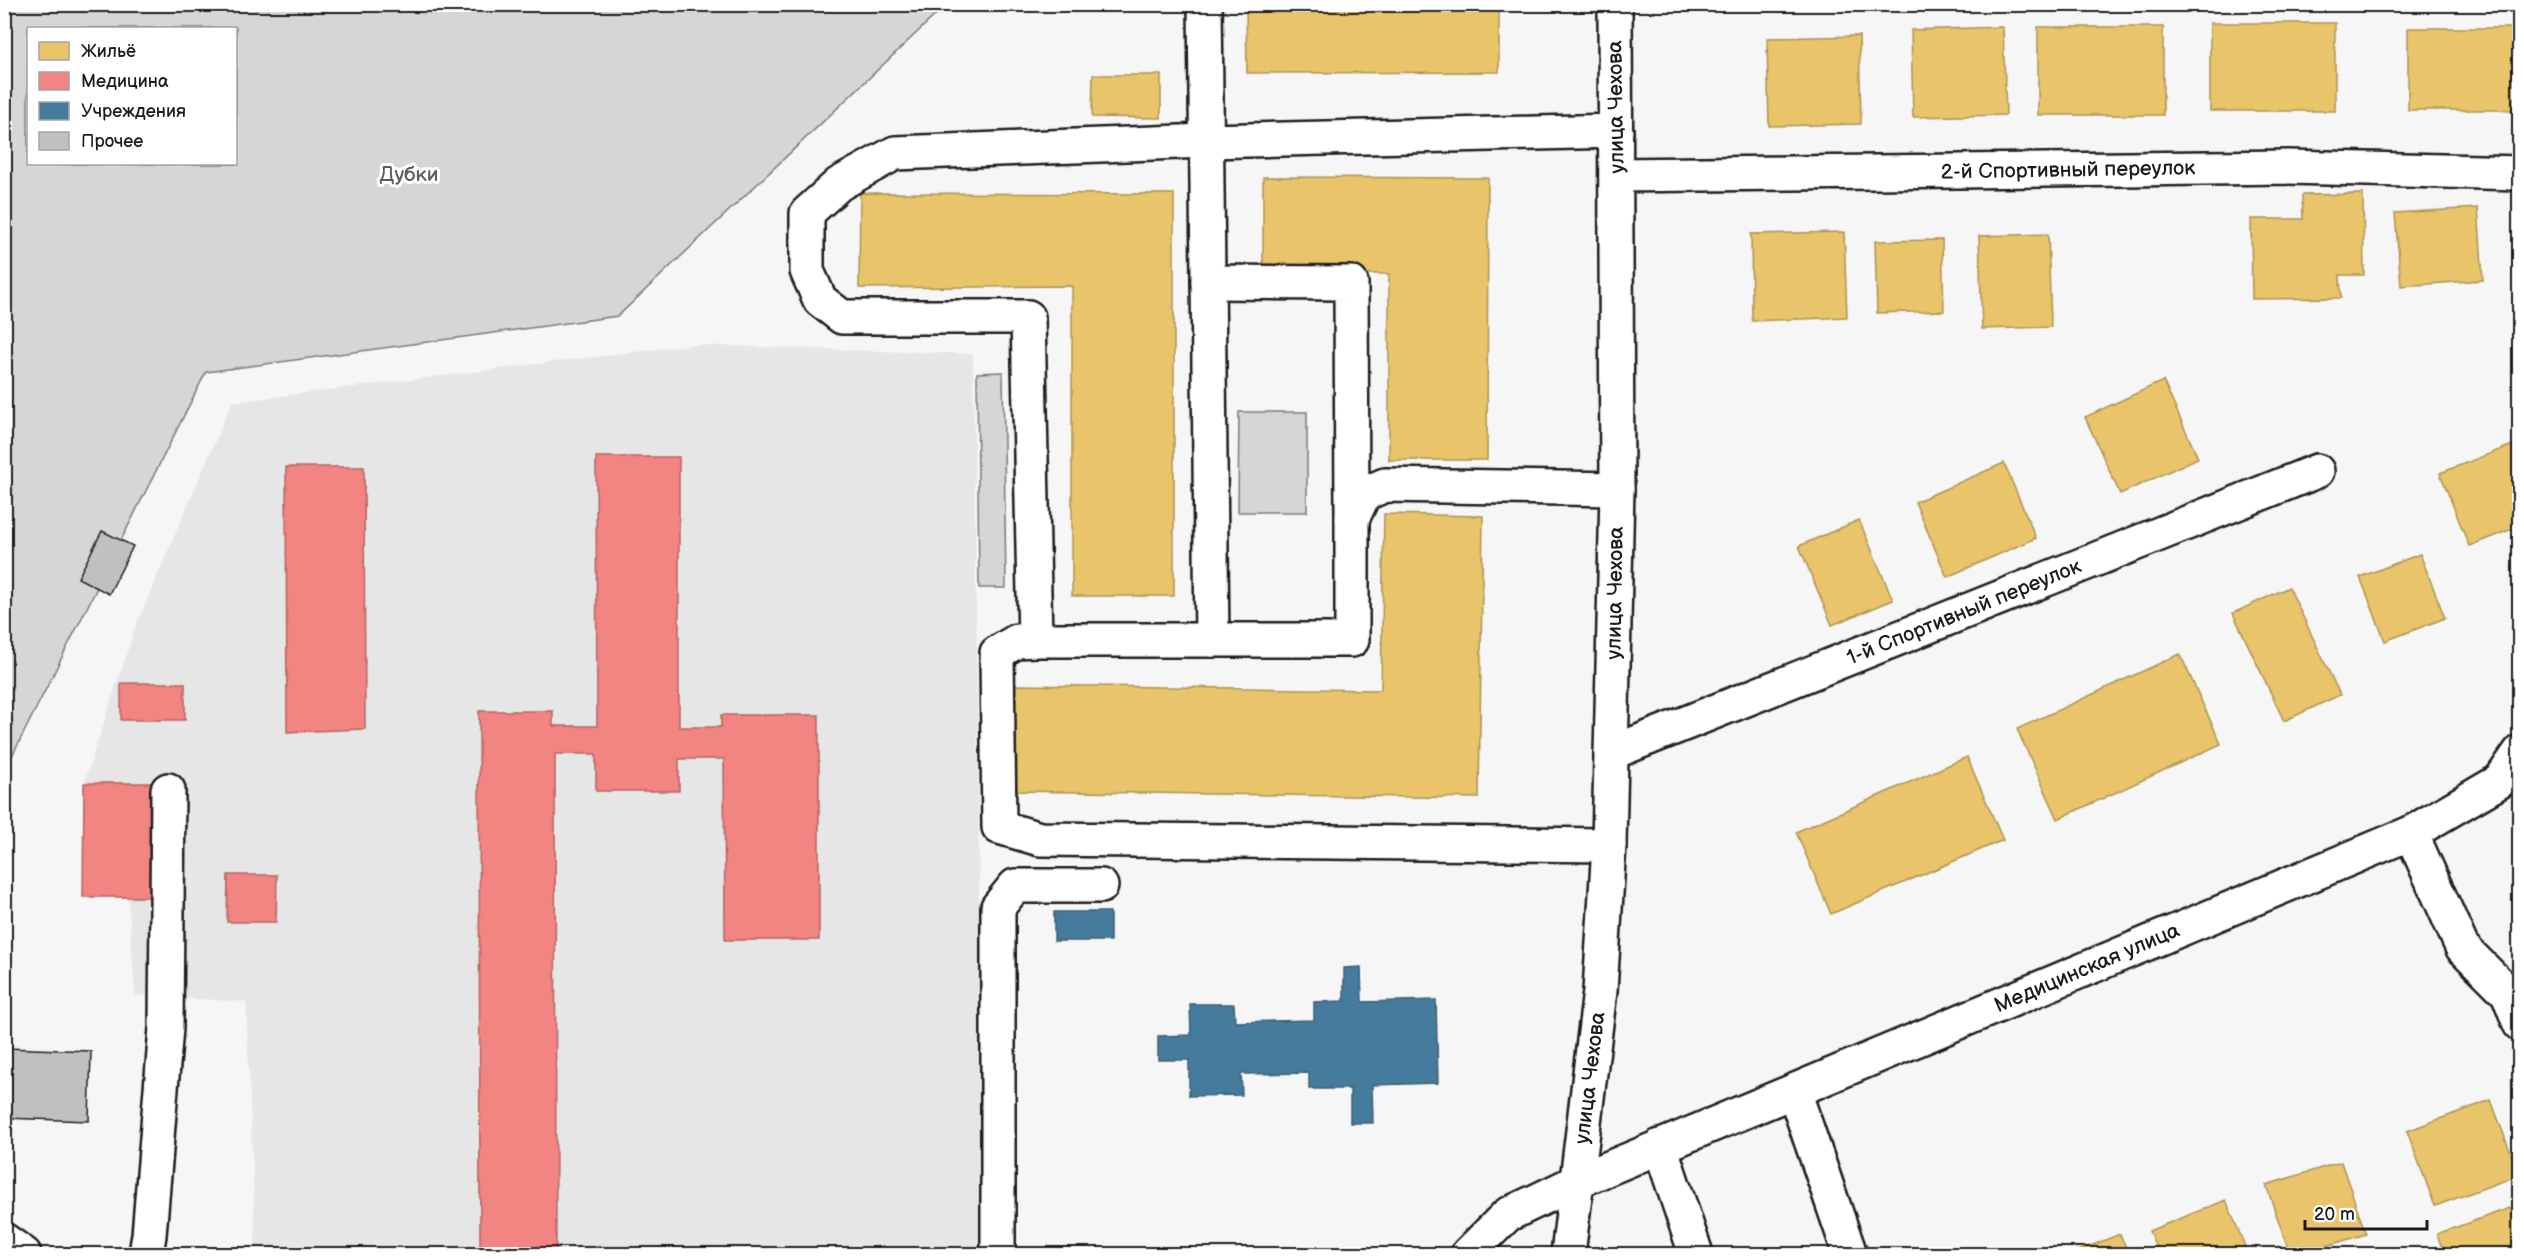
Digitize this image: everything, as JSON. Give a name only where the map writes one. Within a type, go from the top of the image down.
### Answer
[{"type":"street","points":[[1205,4],[1212,640]]},
{"type":"street","name":"улица Чехова","points":[[1568,1254],[1600,991],[1609,845],[1617,489],[1615,4]]},
{"type":"street","points":[[1035,640],[1028,317],[842,317],[820,300],[807,271],[807,213],[839,184],[895,153],[1206,141],[1616,131]]},
{"type":"street","name":"2-й Спортивный переулок","points":[[1617,176],[2288,167],[2520,173]]},
{"type":"street","points":[[1208,282],[1351,283],[1352,640],[1017,641],[997,653],[999,827],[1040,839],[1609,845]]},
{"type":"street","name":"1-й Спортивный переулок","points":[[1611,753],[2317,471]]},
{"type":"street","points":[[1352,519],[1364,494],[1385,485],[1617,489]]},
{"type":"street","name":"Медицинская улица","points":[[1468,1254],[1507,1215],[1578,1181],[2411,833],[2500,781],[2520,752]]},
{"type":"street","points":[[146,1254],[166,1028],[168,789]]},
{"type":"street","points":[[2411,833],[2462,947],[2514,991],[2520,1024]]},
{"type":"street","points":[[998,1254],[998,907],[1015,886],[1101,886]]},
{"type":"street","points":[[1794,1091],[1850,1254]]},
{"type":"street","points":[[1660,1146],[1696,1254]]},
{"type":"street","points":[[4,1240],[24,1254]]},
{"type":"shaded area","points":[[690,345],[973,354],[979,867],[979,1254],[256,1254],[246,1002],[135,995],[128,897],[83,897],[84,783],[135,628],[232,402]]},
{"type":"green space","name":"Дубки","points":[[5,5],[946,5],[618,316],[206,372],[5,770]]},
{"type":"green space","points":[[1003,372],[1006,588],[979,588],[977,373]]},
{"type":"green space","points":[[1239,412],[1307,412],[1307,512],[1238,512]]},
{"type":"building: Жильё","points":[[1246,4],[1499,4],[1499,72],[1247,73]]},
{"type":"building: Жильё","points":[[2210,23],[2335,23],[2335,111],[2210,111]]},
{"type":"building: Жильё","points":[[2003,27],[2006,115],[1913,117],[1911,30]]},
{"type":"building: Жильё","points":[[2038,27],[2163,27],[2163,115],[2038,115]]},
{"type":"building: Жильё","points":[[2408,28],[2513,28],[2513,110],[2408,110]]},
{"type":"building: Жильё","points":[[1859,36],[1861,124],[1769,126],[1767,38]]},
{"type":"building: Жильё","points":[[1093,75],[1161,75],[1161,118],[1092,117]]},
{"type":"building: Жильё","points":[[1263,177],[1488,178],[1487,460],[1389,460],[1389,274],[1263,273]]},
{"type":"building: Жильё","points":[[860,193],[1174,194],[1174,596],[1072,596],[1072,286],[859,288]]},
{"type":"building: Жильё","points":[[2363,194],[2364,275],[2340,275],[2341,298],[2252,299],[2251,219],[2303,219],[2302,195]]},
{"type":"building: Жильё","points":[[2478,208],[2483,280],[2401,286],[2395,213]]},
{"type":"building: Жильё","points":[[1844,232],[1847,317],[1752,321],[1751,234]]},
{"type":"building: Жильё","points":[[2048,234],[2051,327],[1982,329],[1979,236]]},
{"type":"building: Жильё","points":[[1942,240],[1944,311],[1877,313],[1875,241]]},
{"type":"building: Жильё","points":[[2163,381],[2198,458],[2120,494],[2085,417]]},
{"type":"building: Жильё","points":[[2520,442],[2520,526],[2469,546],[2440,473]]},
{"type":"building: Жильё","points":[[2004,463],[2036,538],[1947,577],[1915,502]]},
{"type":"building: Жильё","points":[[1384,514],[1483,516],[1479,798],[1013,791],[1015,685],[1381,690]]},
{"type":"building: Жильё","points":[[1859,520],[1893,600],[1832,625],[1799,546]]},
{"type":"building: Жильё","points":[[2420,554],[2445,618],[2385,641],[2360,577]]},
{"type":"building: Жильё","points":[[2289,587],[2340,695],[2284,721],[2233,613]]},
{"type":"building: Жильё","points":[[2180,654],[2221,744],[2058,819],[2017,729]]},
{"type":"building: Жильё","points":[[1967,757],[2003,840],[1831,914],[1796,832]]},
{"type":"building: Жильё","points":[[2491,1100],[2519,1175],[2435,1206],[2407,1131]]},
{"type":"building: Жильё","points":[[2341,1162],[2366,1234],[2299,1254],[2290,1254],[2266,1185]]},
{"type":"building: Жильё","points":[[2226,1200],[2248,1254],[2159,1254],[2149,1231]]},
{"type":"building: Жильё","points":[[2510,1208],[2520,1236],[2520,1254],[2444,1254],[2437,1234]]},
{"type":"building: Жильё","points":[[2120,1234],[2129,1254],[2071,1254]]},
{"type":"building: Медицина","points":[[596,457],[679,457],[679,727],[721,727],[721,715],[819,715],[819,940],[725,940],[724,759],[679,759],[679,791],[596,791],[596,754],[555,754],[556,1254],[480,1254],[479,711],[553,711],[553,726],[597,726]]},
{"type":"building: Медицина","points":[[286,467],[364,467],[365,729],[287,732]]},
{"type":"building: Медицина","points":[[121,683],[185,683],[185,720],[121,720]]},
{"type":"building: Медицина","points":[[84,783],[159,783],[157,897],[83,897]]},
{"type":"building: Медицина","points":[[228,875],[277,875],[276,922],[227,922]]},
{"type":"building: Учреждения","points":[[1054,912],[1110,912],[1110,941],[1054,941]]},
{"type":"building: Учреждения","points":[[1361,967],[1362,1002],[1436,1000],[1438,1083],[1372,1085],[1373,1123],[1350,1123],[1350,1089],[1309,1089],[1309,1073],[1241,1074],[1242,1095],[1189,1096],[1189,1060],[1158,1060],[1158,1036],[1191,1035],[1190,1004],[1234,1004],[1235,1022],[1314,1020],[1314,1002],[1344,1001],[1344,968]]},
{"type":"building: Прочее","points":[[102,531],[133,546],[109,594],[78,578]]},
{"type":"building: Прочее","points":[[4,1048],[91,1051],[89,1121],[4,1118]]}]
